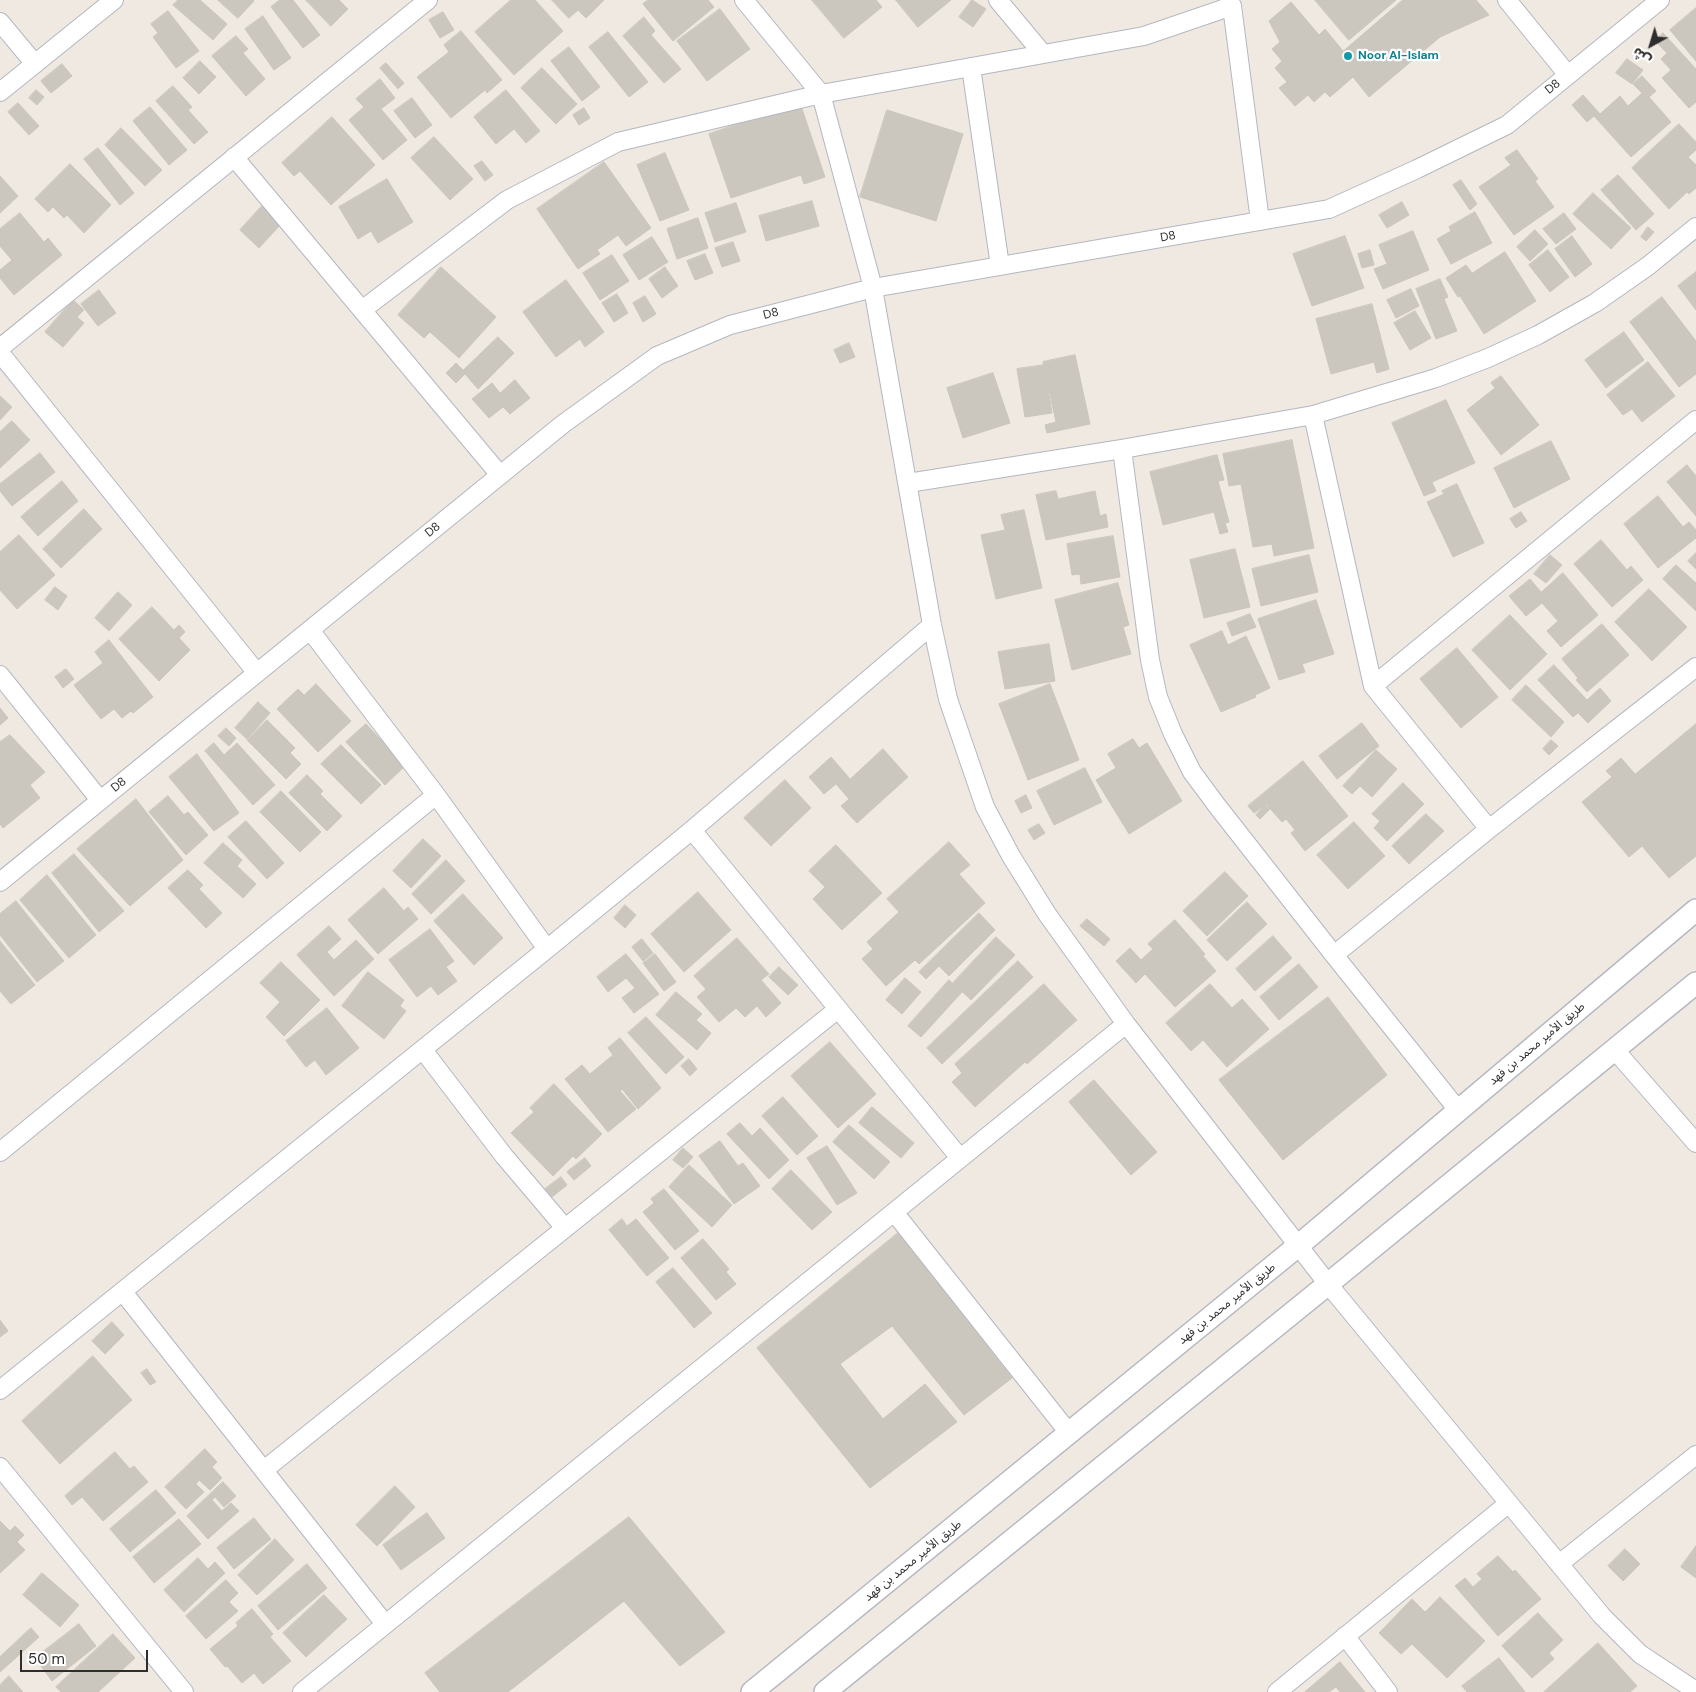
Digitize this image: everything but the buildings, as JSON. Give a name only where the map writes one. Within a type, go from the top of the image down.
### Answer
[{"type":"street","points":[[0,92],[114,0]]},
{"type":"street","points":[[0,348],[428,0]]},
{"type":"street","points":[[744,0],[821,94],[873,288],[932,625],[948,699],[985,806],[1011,856],[1047,914],[1126,1024],[1328,1284],[1602,1616],[1640,1654],[1696,1691]]},
{"type":"street","points":[[998,0],[1043,54]]},
{"type":"street","points":[[1507,0],[1568,75]]},
{"type":"street","name":"D8","points":[[0,882],[563,424],[657,356],[730,325],[873,288],[1329,209],[1507,125],[1660,0]]},
{"type":"street","points":[[362,310],[507,200],[618,142],[821,94],[1144,36],[1230,3],[1260,221]]},
{"type":"street","points":[[0,22],[35,64]]},
{"type":"street","points":[[972,67],[1000,266]]},
{"type":"street","points":[[234,157],[500,475]]},
{"type":"street","points":[[908,484],[1313,415],[1436,378],[1488,358],[1538,334],[1595,303],[1648,266],[1696,227]]},
{"type":"street","points":[[0,353],[257,673]]},
{"type":"street","points":[[1313,415],[1372,686],[1489,829]]},
{"type":"street","points":[[1372,686],[1696,420]]},
{"type":"street","points":[[1122,449],[1150,660],[1158,697],[1173,734],[1192,772],[1218,808],[1458,1110]]},
{"type":"street","points":[[0,1390],[423,1050],[692,830],[932,625]]},
{"type":"street","points":[[310,630],[436,795],[547,949]]},
{"type":"street","points":[[1334,955],[1489,829],[1696,667]]},
{"type":"street","points":[[0,675],[100,800]]},
{"type":"street","points":[[0,1152],[436,795]]},
{"type":"street","points":[[692,830],[960,1158]]},
{"type":"street","name":"طريق الأمير محمد بن فهد","points":[[752,1692],[1299,1245],[1696,910]]},
{"type":"street","points":[[825,1692],[1696,983]]},
{"type":"street","points":[[264,1470],[838,1009]]},
{"type":"street","points":[[302,1692],[1126,1024]]},
{"type":"street","points":[[1614,1049],[1696,1143]]},
{"type":"street","points":[[423,1050],[504,1156],[565,1228]]},
{"type":"street","points":[[894,1212],[1069,1433]]},
{"type":"street","points":[[122,1292],[385,1624]]},
{"type":"street","points":[[1559,1564],[1696,1455]]},
{"type":"street","points":[[0,1467],[184,1692]]},
{"type":"street","points":[[1277,1692],[1509,1503]]},
{"type":"street","points":[[1345,1636],[1388,1692]]},
{"type":"place","name":"Noor Al-Islam","points":[[1348,56]]}]
